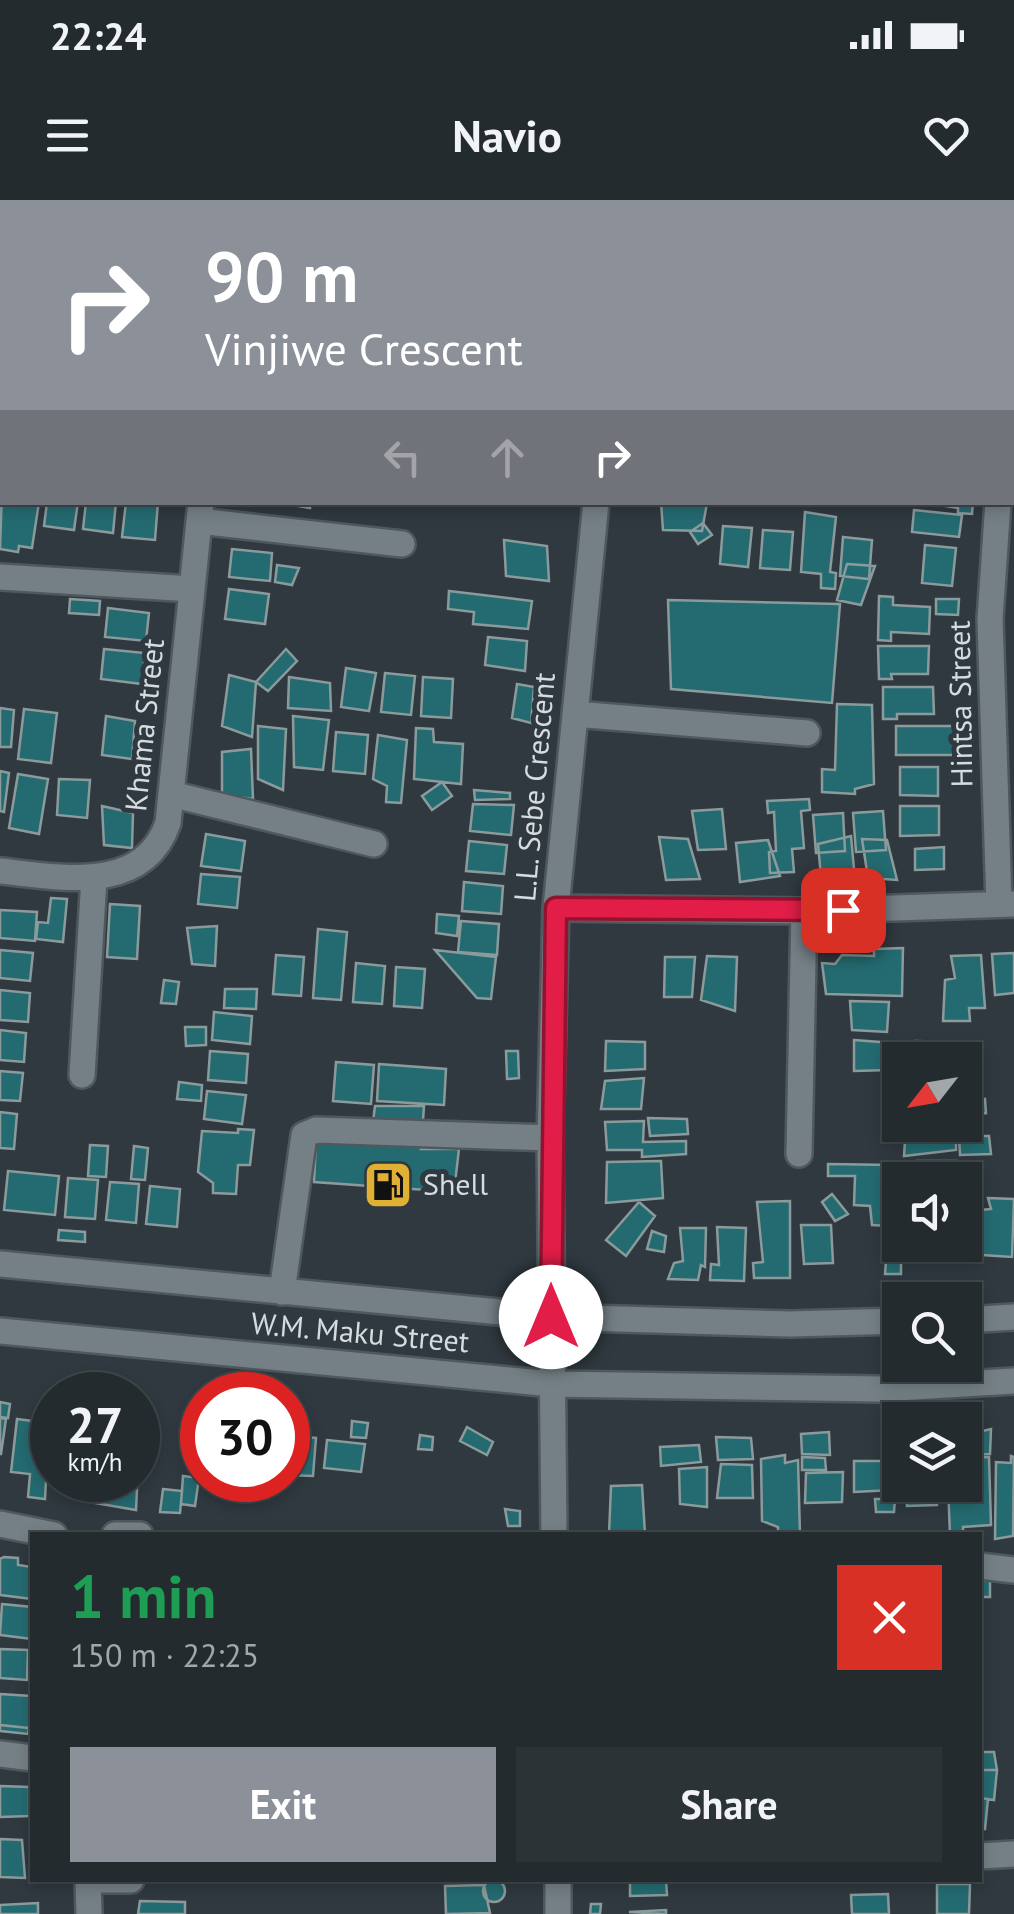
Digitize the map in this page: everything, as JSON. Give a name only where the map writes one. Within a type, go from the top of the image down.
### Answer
[{"type":"street","name":"L.L. Sebe Crescent","points":[[554,1532],[550,1138],[556,908],[596,505]]},
{"type":"street","name":"Hintsa Street","points":[[998,505],[990,636],[1006,904]]},
{"type":"street","points":[[200,512],[402,544]]},
{"type":"street","name":"Khama Street","points":[[0,871],[94,878],[133,866],[162,840],[171,794],[200,512]]},
{"type":"street","points":[[0,576],[192,589]]},
{"type":"street","points":[[574,714],[807,733]]},
{"type":"street","points":[[171,794],[374,844]]},
{"type":"street","points":[[82,1075],[94,878]]},
{"type":"street","points":[[556,908],[804,911],[1006,904]]},
{"type":"street","points":[[800,1154],[804,911]]},
{"type":"street","points":[[282,1292],[304,1136],[316,1130],[550,1138]]},
{"type":"street","name":"W.M. Maku Street","points":[[0,1264],[551,1317],[790,1324],[882,1321]]},
{"type":"street","points":[[982,1319],[1014,1317]]},
{"type":"street","name":"W.M. Maku Street","points":[[0,1331],[552,1384],[880,1389],[1014,1380]]},
{"type":"street","points":[[0,1524],[39,1532]]},
{"type":"street","points":[[982,1566],[1014,1570]]},
{"type":"street","points":[[0,1754],[30,1758]]},
{"type":"street","points":[[982,1856],[1014,1854]]},
{"type":"street","points":[[88,1882],[89,1914]]},
{"type":"street","points":[[558,1882],[558,1914]]},
{"type":"building","points":[[1,505],[39,505],[32,548],[19,546],[18,552],[0,549]]},
{"type":"building","points":[[47,505],[78,505],[74,530],[44,526]]},
{"type":"building","points":[[86,505],[116,505],[113,533],[83,529]]},
{"type":"building","points":[[126,505],[158,505],[155,540],[122,537]]},
{"type":"building","points":[[661,505],[707,505],[702,531],[663,530]]},
{"type":"building","points":[[940,505],[973,505],[972,514],[958,513],[958,508]]},
{"type":"building","points":[[914,510],[962,515],[959,537],[912,532]]},
{"type":"building","points":[[805,512],[836,517],[830,572],[836,573],[835,589],[821,588],[821,574],[801,572]]},
{"type":"building","points":[[703,523],[712,535],[698,544],[690,532]]},
{"type":"building","points":[[723,526],[752,528],[748,567],[720,564]]},
{"type":"building","points":[[763,530],[793,532],[790,570],[760,568]]},
{"type":"building","points":[[843,537],[872,540],[869,579],[840,576]]},
{"type":"building","points":[[504,540],[547,546],[549,581],[506,576]]},
{"type":"building","points":[[925,545],[956,548],[952,586],[922,583]]},
{"type":"building","points":[[232,549],[272,553],[270,581],[229,577]]},
{"type":"building","points":[[847,564],[875,566],[861,605],[837,600]]},
{"type":"building","points":[[277,565],[299,568],[292,585],[275,582]]},
{"type":"building","points":[[229,589],[269,594],[265,624],[225,619]]},
{"type":"building","points":[[449,591],[532,601],[528,629],[473,624],[474,612],[448,609]]},
{"type":"building","points":[[879,596],[893,597],[893,605],[930,607],[929,634],[891,632],[891,641],[878,640]]},
{"type":"building","points":[[70,599],[100,601],[99,615],[69,613]]},
{"type":"building","points":[[936,599],[959,599],[958,615],[936,614]]},
{"type":"building","points":[[668,600],[840,604],[832,703],[671,689]]},
{"type":"building","points":[[108,608],[149,613],[146,641],[105,637]]},
{"type":"building","points":[[488,637],[527,641],[525,671],[485,665]]},
{"type":"building","points":[[878,646],[929,646],[928,674],[891,674],[892,679],[879,679]]},
{"type":"building","points":[[104,649],[145,653],[142,684],[101,679]]},
{"type":"building","points":[[286,649],[297,661],[268,691],[256,682]]},
{"type":"building","points":[[346,668],[376,673],[369,711],[341,707]]},
{"type":"building","points":[[385,673],[415,676],[411,715],[381,712]]},
{"type":"building","points":[[229,675],[256,682],[252,737],[222,726]]},
{"type":"building","points":[[289,677],[330,683],[331,711],[288,708]]},
{"type":"building","points":[[423,677],[453,679],[451,718],[421,716]]},
{"type":"building","points":[[517,684],[534,687],[531,723],[512,718]]},
{"type":"building","points":[[883,687],[933,687],[934,714],[897,714],[897,719],[883,719]]},
{"type":"building","points":[[837,704],[872,705],[874,784],[855,789],[855,794],[822,792],[822,769],[835,770]]},
{"type":"building","points":[[0,708],[14,710],[11,747],[0,747]]},
{"type":"building","points":[[24,709],[57,713],[51,763],[18,759]]},
{"type":"building","points":[[106,716],[135,721],[132,759],[102,755]]},
{"type":"building","points":[[293,716],[329,720],[323,770],[294,767]]},
{"type":"building","points":[[258,726],[286,729],[283,790],[258,779]]},
{"type":"building","points":[[896,726],[954,726],[954,755],[896,755]]},
{"type":"building","points":[[416,728],[433,729],[434,742],[463,744],[461,784],[414,779]]},
{"type":"building","points":[[336,732],[368,735],[365,774],[333,771]]},
{"type":"building","points":[[378,735],[407,740],[401,803],[386,802],[387,786],[373,779]]},
{"type":"building","points":[[251,749],[253,799],[222,795],[222,752]]},
{"type":"building","points":[[900,767],[938,767],[938,796],[900,795]]},
{"type":"building","points":[[0,771],[9,773],[4,812],[0,811]]},
{"type":"building","points":[[18,774],[48,779],[39,834],[9,828]]},
{"type":"building","points":[[59,779],[90,780],[87,818],[57,815]]},
{"type":"building","points":[[442,782],[452,796],[432,810],[422,796]]},
{"type":"building","points":[[474,790],[510,793],[510,799],[475,800]]},
{"type":"building","points":[[809,799],[810,810],[801,811],[804,848],[792,849],[794,872],[770,873],[769,852],[776,851],[774,812],[768,813],[767,801]]},
{"type":"building","points":[[473,804],[514,805],[511,835],[470,831]]},
{"type":"building","points":[[102,806],[133,813],[132,848],[104,845]]},
{"type":"building","points":[[900,806],[939,806],[939,835],[900,836]]},
{"type":"building","points":[[722,809],[726,849],[698,850],[692,811]]},
{"type":"building","points":[[883,811],[886,850],[856,852],[853,813]]},
{"type":"building","points":[[843,813],[845,851],[816,853],[813,815]]},
{"type":"building","points":[[206,834],[245,841],[241,871],[201,866]]},
{"type":"building","points":[[851,836],[855,880],[822,887],[818,844]]},
{"type":"building","points":[[659,837],[688,839],[700,879],[666,880]]},
{"type":"building","points":[[862,839],[887,840],[897,880],[868,878]]},
{"type":"building","points":[[768,840],[780,876],[740,882],[736,843]]},
{"type":"building","points":[[469,841],[507,845],[504,874],[466,871]]},
{"type":"building","points":[[944,847],[944,869],[915,870],[915,849]]},
{"type":"building","points":[[201,874],[240,877],[237,908],[198,904]]},
{"type":"building","points":[[464,882],[503,886],[501,914],[462,911]]},
{"type":"building","points":[[51,898],[67,899],[63,942],[36,939],[38,922],[48,923]]},
{"type":"building","points":[[110,904],[140,906],[137,959],[107,957]]},
{"type":"building","points":[[0,910],[37,912],[35,941],[0,938]]},
{"type":"building","points":[[437,914],[459,916],[457,936],[436,933]]},
{"type":"building","points":[[461,921],[499,924],[497,955],[458,952]]},
{"type":"building","points":[[217,926],[215,966],[192,964],[187,928]]},
{"type":"building","points":[[318,929],[347,932],[341,1000],[313,998]]},
{"type":"building","points":[[903,948],[902,996],[826,994],[822,963],[835,964],[842,955],[874,956],[874,949]]},
{"type":"building","points":[[0,950],[33,953],[30,981],[0,978]]},
{"type":"building","points":[[435,950],[496,957],[491,999],[477,998]]},
{"type":"building","points":[[1014,953],[1014,993],[995,995],[992,954]]},
{"type":"building","points":[[276,955],[304,957],[301,996],[273,994]]},
{"type":"building","points":[[981,955],[985,1008],[969,1008],[970,1021],[943,1021],[945,980],[955,978],[951,956]]},
{"type":"building","points":[[707,956],[737,957],[735,1011],[701,1000]]},
{"type":"building","points":[[665,957],[695,957],[692,997],[664,997]]},
{"type":"building","points":[[356,963],[385,966],[382,1004],[353,1002]]},
{"type":"building","points":[[396,967],[425,969],[422,1008],[394,1006]]},
{"type":"building","points":[[164,980],[179,982],[176,1004],[161,1003]]},
{"type":"building","points":[[225,989],[257,989],[256,1009],[224,1008]]},
{"type":"building","points":[[0,990],[30,993],[28,1022],[0,1020]]},
{"type":"building","points":[[850,1001],[889,1002],[887,1032],[852,1030]]},
{"type":"building","points":[[214,1012],[252,1016],[250,1044],[212,1040]]},
{"type":"building","points":[[185,1027],[206,1027],[206,1045],[186,1046]]},
{"type":"building","points":[[0,1030],[26,1033],[24,1062],[0,1060]]},
{"type":"building","points":[[854,1040],[882,1042],[882,1070],[854,1071]]},
{"type":"building","points":[[606,1041],[645,1042],[645,1069],[605,1071]]},
{"type":"building","points":[[210,1051],[248,1054],[246,1083],[208,1080]]},
{"type":"building","points":[[506,1051],[518,1051],[519,1078],[507,1079]]},
{"type":"building","points":[[336,1062],[374,1065],[371,1104],[333,1101]]},
{"type":"building","points":[[379,1064],[446,1069],[444,1105],[377,1101]]},
{"type":"building","points":[[0,1071],[23,1073],[20,1101],[0,1100]]},
{"type":"building","points":[[644,1078],[641,1109],[601,1109],[605,1081]]},
{"type":"building","points":[[179,1082],[202,1085],[201,1101],[177,1099]]},
{"type":"building","points":[[207,1091],[246,1095],[242,1124],[204,1119]]},
{"type":"building","points":[[375,1106],[424,1106],[421,1149],[459,1149],[454,1192],[314,1182],[316,1141],[370,1145]]},
{"type":"building","points":[[0,1112],[17,1114],[14,1149],[0,1148]]},
{"type":"building","points":[[648,1118],[687,1119],[688,1134],[650,1136]]},
{"type":"building","points":[[644,1121],[643,1142],[686,1141],[686,1154],[642,1157],[642,1150],[607,1150],[605,1122]]},
{"type":"building","points":[[238,1129],[254,1130],[250,1165],[238,1165],[236,1194],[213,1193],[213,1183],[198,1172],[202,1131],[238,1133]]},
{"type":"building","points":[[982,1136],[989,1136],[991,1154],[960,1155],[959,1142],[982,1142]]},
{"type":"building","points":[[905,1142],[956,1142],[956,1150],[904,1156]]},
{"type":"building","points":[[90,1145],[108,1146],[106,1177],[88,1176]]},
{"type":"building","points":[[134,1146],[148,1148],[145,1180],[131,1179]]},
{"type":"building","points":[[661,1161],[663,1198],[606,1203],[607,1162]]},
{"type":"building","points":[[828,1164],[882,1165],[882,1226],[872,1225],[870,1206],[854,1205],[855,1176],[828,1176]]},
{"type":"building","points":[[8,1171],[59,1176],[55,1215],[4,1210]]},
{"type":"building","points":[[68,1178],[98,1180],[95,1219],[65,1217]]},
{"type":"building","points":[[110,1182],[139,1184],[136,1223],[106,1220]]},
{"type":"building","points":[[150,1186],[180,1189],[177,1227],[146,1224]]},
{"type":"building","points":[[832,1194],[848,1214],[835,1221],[822,1202]]},
{"type":"building","points":[[988,1198],[1014,1199],[1012,1257],[982,1255],[982,1210],[991,1209]]},
{"type":"building","points":[[790,1201],[790,1278],[754,1278],[753,1263],[763,1262],[757,1202]]},
{"type":"building","points":[[639,1202],[655,1216],[626,1256],[606,1240]]},
{"type":"building","points":[[801,1225],[831,1225],[833,1263],[804,1264]]},
{"type":"building","points":[[717,1227],[746,1228],[744,1281],[710,1280],[711,1264],[719,1265]]},
{"type":"building","points":[[680,1228],[706,1228],[705,1267],[701,1265],[698,1280],[668,1279],[674,1263],[683,1261]]},
{"type":"building","points":[[59,1230],[85,1232],[85,1242],[58,1240]]},
{"type":"building","points":[[652,1231],[666,1236],[664,1252],[647,1249]]},
{"type":"building","points":[[886,1262],[901,1262],[901,1274],[885,1274]]},
{"type":"building","points":[[0,1402],[10,1404],[8,1418],[0,1417]]},
{"type":"building","points":[[0,1418],[6,1419],[1,1454],[0,1454]]},
{"type":"building","points":[[17,1419],[30,1421],[30,1474],[11,1472]]},
{"type":"building","points":[[352,1421],[368,1423],[366,1438],[351,1437]]},
{"type":"building","points":[[467,1427],[493,1442],[487,1455],[460,1441]]},
{"type":"building","points":[[991,1429],[990,1454],[982,1454],[982,1431]]},
{"type":"building","points":[[829,1432],[830,1455],[802,1454],[801,1434]]},
{"type":"building","points":[[420,1435],[433,1437],[432,1450],[418,1449]]},
{"type":"building","points":[[716,1437],[751,1438],[753,1459],[718,1460]]},
{"type":"building","points":[[310,1438],[316,1438],[310,1476]]},
{"type":"building","points":[[327,1440],[365,1444],[361,1472],[324,1468]]},
{"type":"building","points":[[699,1445],[701,1462],[661,1466],[660,1447]]},
{"type":"building","points":[[785,1455],[785,1463],[798,1460],[800,1532],[778,1532],[778,1527],[762,1521],[761,1459]]},
{"type":"building","points":[[1011,1456],[1013,1536],[995,1539],[996,1462],[1011,1463]]},
{"type":"building","points":[[802,1457],[825,1458],[826,1470],[802,1470]]},
{"type":"building","points":[[982,1457],[989,1457],[991,1525],[950,1532],[949,1502],[982,1502]]},
{"type":"building","points":[[854,1461],[882,1461],[882,1491],[854,1492]]},
{"type":"building","points":[[721,1464],[752,1465],[753,1498],[717,1498]]},
{"type":"building","points":[[707,1467],[707,1507],[680,1504],[679,1469]]},
{"type":"building","points":[[843,1472],[842,1502],[805,1503],[806,1473]]},
{"type":"building","points":[[642,1485],[645,1532],[609,1532],[611,1486]]},
{"type":"building","points":[[163,1489],[180,1491],[180,1513],[160,1512]]},
{"type":"building","points":[[875,1499],[895,1502],[894,1512],[876,1512]]},
{"type":"building","points":[[137,1502],[136,1510],[95,1503]]},
{"type":"building","points":[[907,1502],[937,1502],[937,1505],[907,1506]]},
{"type":"building","points":[[505,1509],[520,1511],[520,1526],[508,1526]]},
{"type":"building","points":[[18,1558],[18,1565],[30,1567],[30,1599],[0,1595],[0,1559]]},
{"type":"building","points":[[990,1580],[990,1597],[982,1597],[982,1581]]},
{"type":"building","points":[[2,1604],[30,1607],[30,1639],[0,1635]]},
{"type":"building","points":[[0,1649],[28,1650],[27,1680],[0,1678]]},
{"type":"building","points":[[0,1694],[30,1696],[29,1728],[0,1725]]},
{"type":"building","points":[[0,1725],[29,1728],[28,1734],[0,1731]]},
{"type":"building","points":[[982,1752],[994,1752],[997,1770],[982,1770]]},
{"type":"building","points":[[982,1770],[997,1770],[994,1800],[982,1798]]},
{"type":"building","points":[[0,1786],[29,1787],[29,1816],[0,1817]]},
{"type":"building","points":[[982,1798],[988,1799],[982,1829]]},
{"type":"building","points":[[0,1839],[22,1840],[25,1878],[0,1877]]},
{"type":"building","points":[[500,1882],[504,1887],[502,1899],[486,1899],[486,1883]]},
{"type":"building","points":[[630,1882],[666,1882],[667,1895],[630,1896]]},
{"type":"building","points":[[937,1884],[970,1884],[969,1914],[937,1914]]},
{"type":"building","points":[[484,1885],[490,1913],[446,1914],[445,1886]]},
{"type":"building","points":[[888,1894],[889,1914],[852,1914],[851,1895]]},
{"type":"building","points":[[140,1901],[185,1902],[185,1914],[138,1914]]},
{"type":"building","points":[[38,1903],[38,1914],[0,1914],[0,1905]]},
{"type":"building","points":[[591,1904],[601,1904],[600,1914],[590,1914]]},
{"type":"building","points":[[666,1910],[666,1914],[629,1912]]},
{"type":"place","name":"Shell","points":[[388,1185]]},
{"type":"route","points":[[551,1317],[550,1138],[556,908],[843,910]]}]
